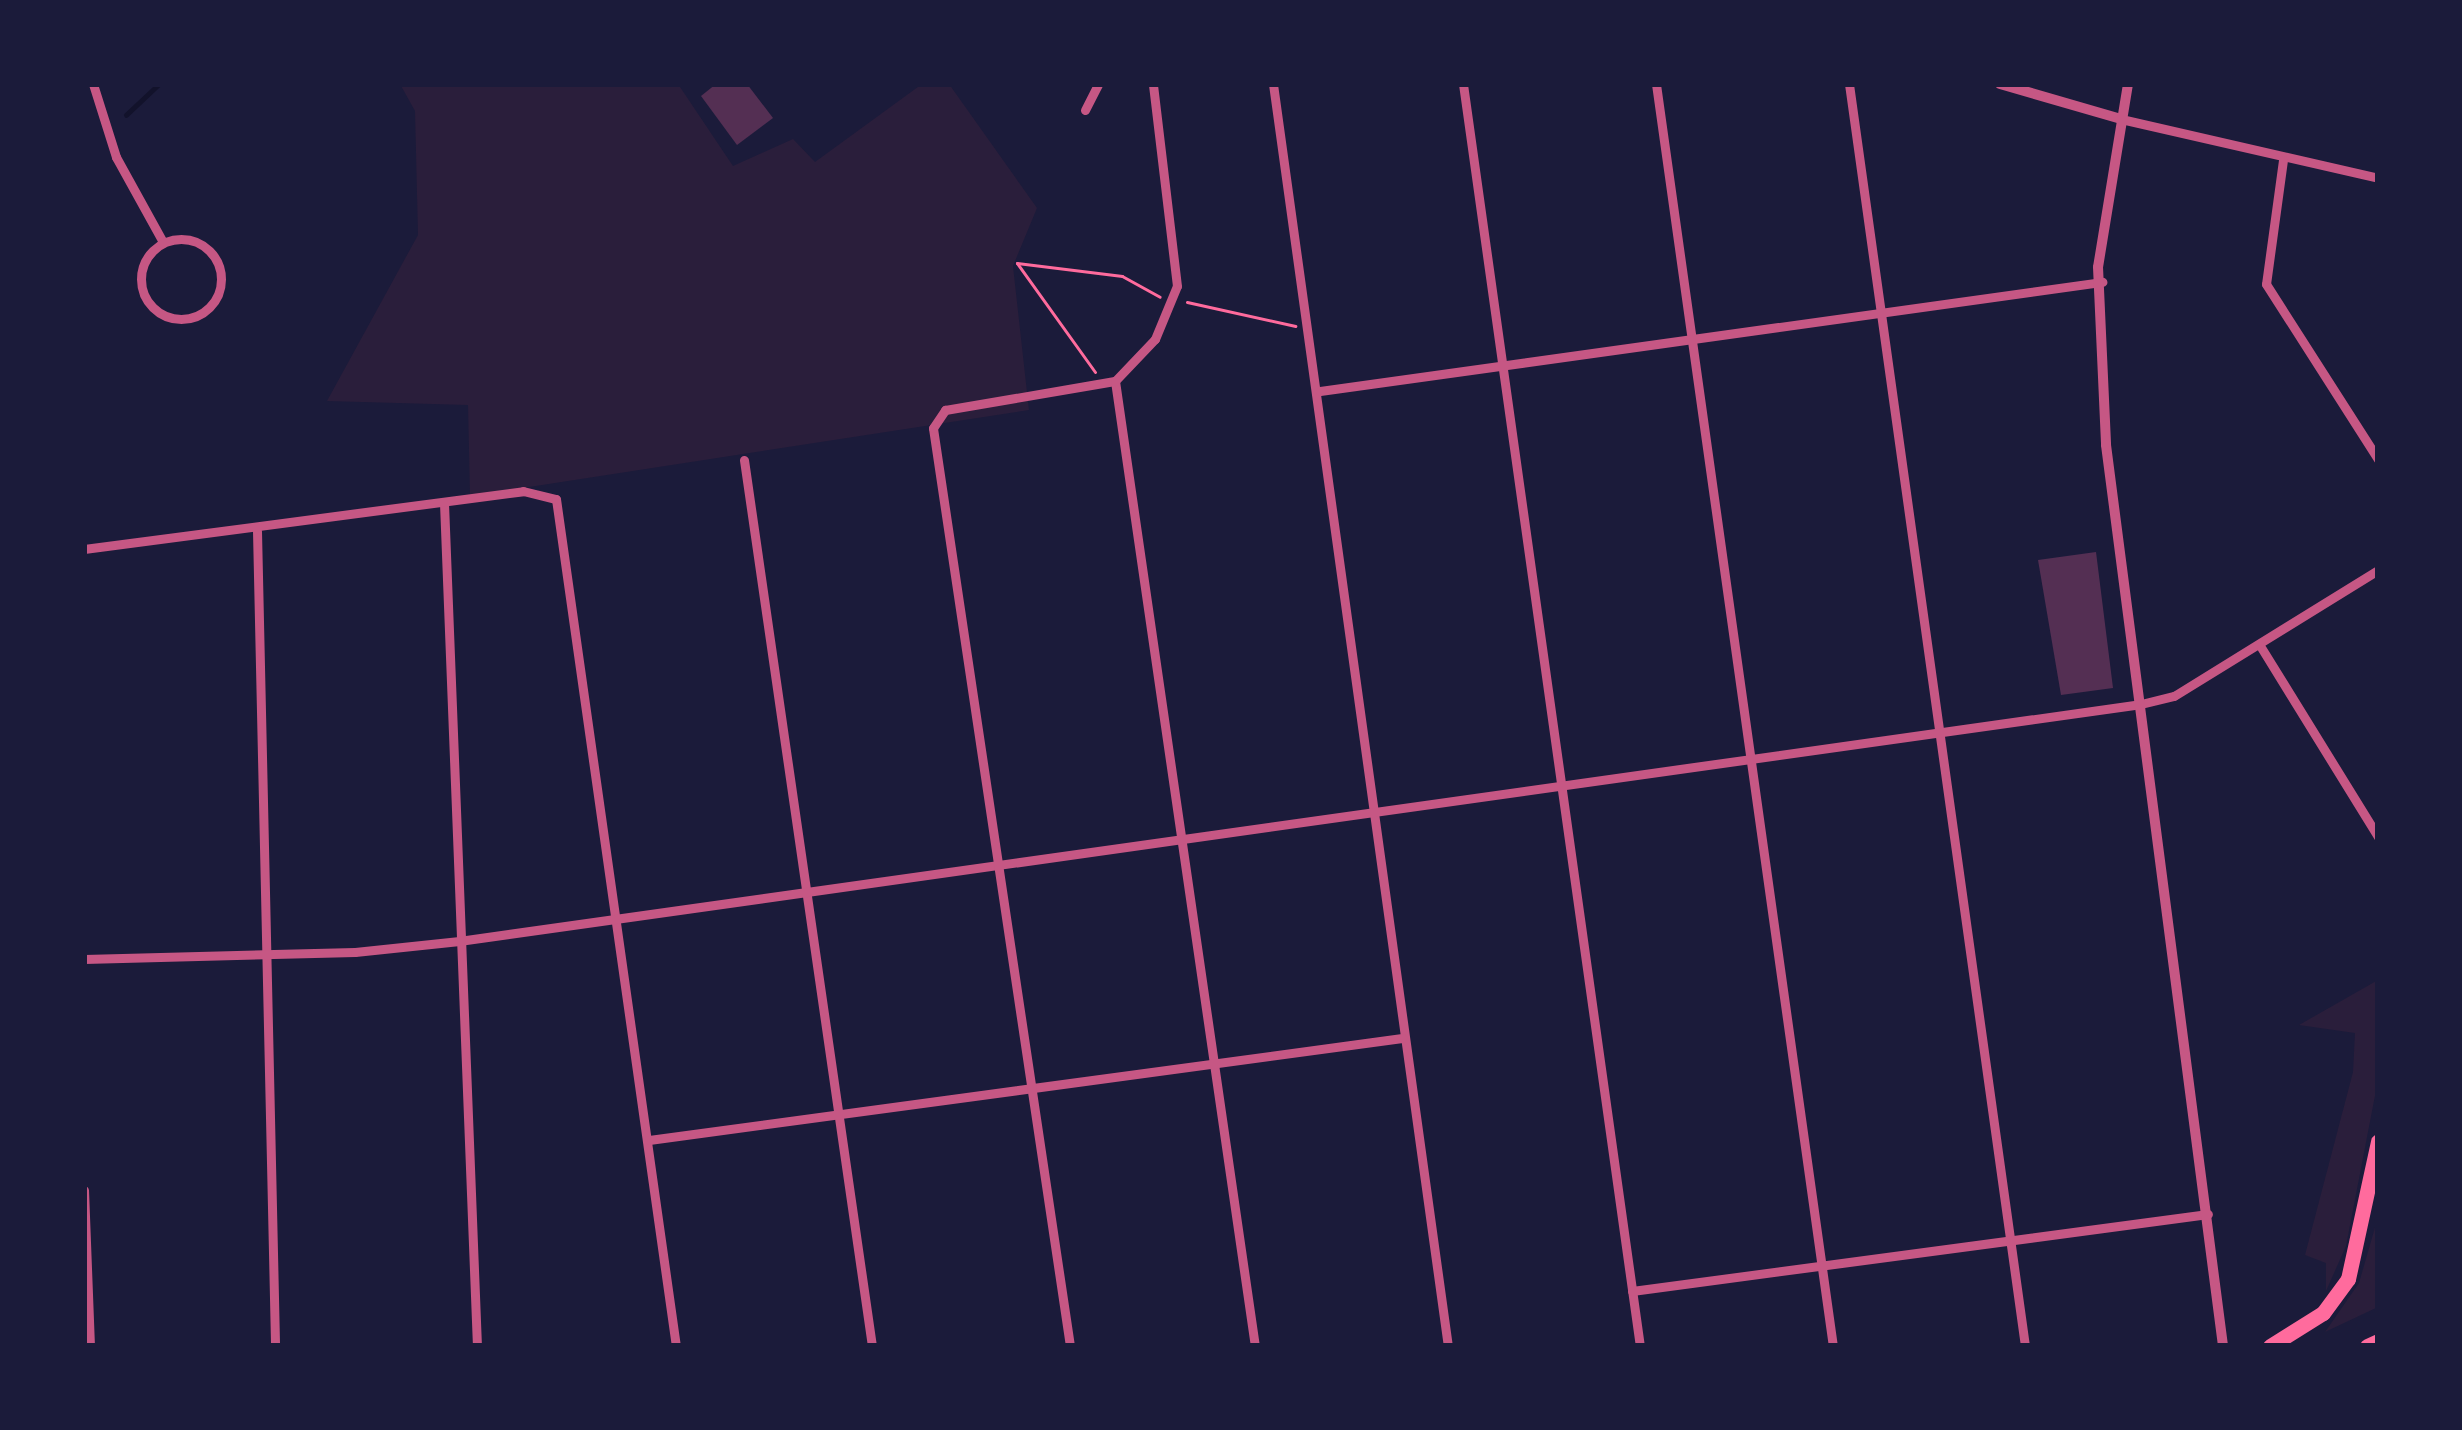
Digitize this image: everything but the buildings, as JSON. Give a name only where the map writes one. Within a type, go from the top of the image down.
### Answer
[{"type":"highway","points":[[2270,1346],[2324,1313],[2348,1279],[2378,1141]]},
{"type":"highway","points":[[2367,1346],[2378,1341]]},
{"type":"street","points":[[93,84],[116,157],[164,242]]},
{"type":"street","points":[[1085,110],[1098,84]]},
{"type":"street","points":[[1070,1346],[995,863],[937,416],[1109,382],[1155,339],[1175,299],[1153,84]]},
{"type":"street","points":[[1274,84],[1312,331],[1402,1038],[1448,1346]]},
{"type":"street","points":[[1463,84],[1640,1346]]},
{"type":"street","points":[[1656,84],[1833,1346]]},
{"type":"street","points":[[1849,84],[2025,1346]]},
{"type":"street","points":[[2000,84],[2283,160],[2378,178]]},
{"type":"street","points":[[2128,84],[2102,282],[2106,445],[2223,1346]]},
{"type":"street","points":[[2283,160],[2266,284],[2378,459]]},
{"type":"street","points":[[190,239],[220,266],[220,293],[202,314],[175,319],[145,296],[141,272],[164,242],[190,239]]},
{"type":"street","points":[[1320,391],[1694,345],[2102,282]]},
{"type":"street","points":[[1109,382],[1184,834],[1256,1346]]},
{"type":"street","points":[[745,460],[872,1346]]},
{"type":"street","points":[[84,549],[257,531],[539,490],[556,499],[565,520],[676,1346]]},
{"type":"street","points":[[444,502],[476,1346]]},
{"type":"street","points":[[257,531],[275,1346]]},
{"type":"street","points":[[84,959],[266,956],[458,941],[806,887],[2141,704],[2174,695],[2378,569]]},
{"type":"street","points":[[2259,644],[2378,837]]},
{"type":"street","points":[[650,1140],[1402,1038]]},
{"type":"street","points":[[84,1190],[90,1346]]},
{"type":"street","points":[[1631,1292],[1821,1262],[2208,1214]]},
{"type":"path","points":[[1109,382],[1017,263],[1122,276],[1175,299],[1312,331]]},
{"type":"shaded area","points":[[400,84],[678,84],[733,166],[793,139],[815,162],[922,84],[949,84],[1037,208],[1013,266],[1029,410],[470,496],[468,405],[327,401],[418,235],[415,111]]},
{"type":"shaded area","points":[[2378,980],[2378,1080],[2346,1246],[2326,1291],[2326,1263],[2305,1255],[2353,1072],[2355,1033],[2299,1025]]},
{"type":"shaded area","points":[[2378,1217],[2378,1307],[2325,1332],[2359,1283]]},
{"type":"waterway","points":[[126,115],[159,84]]}]
